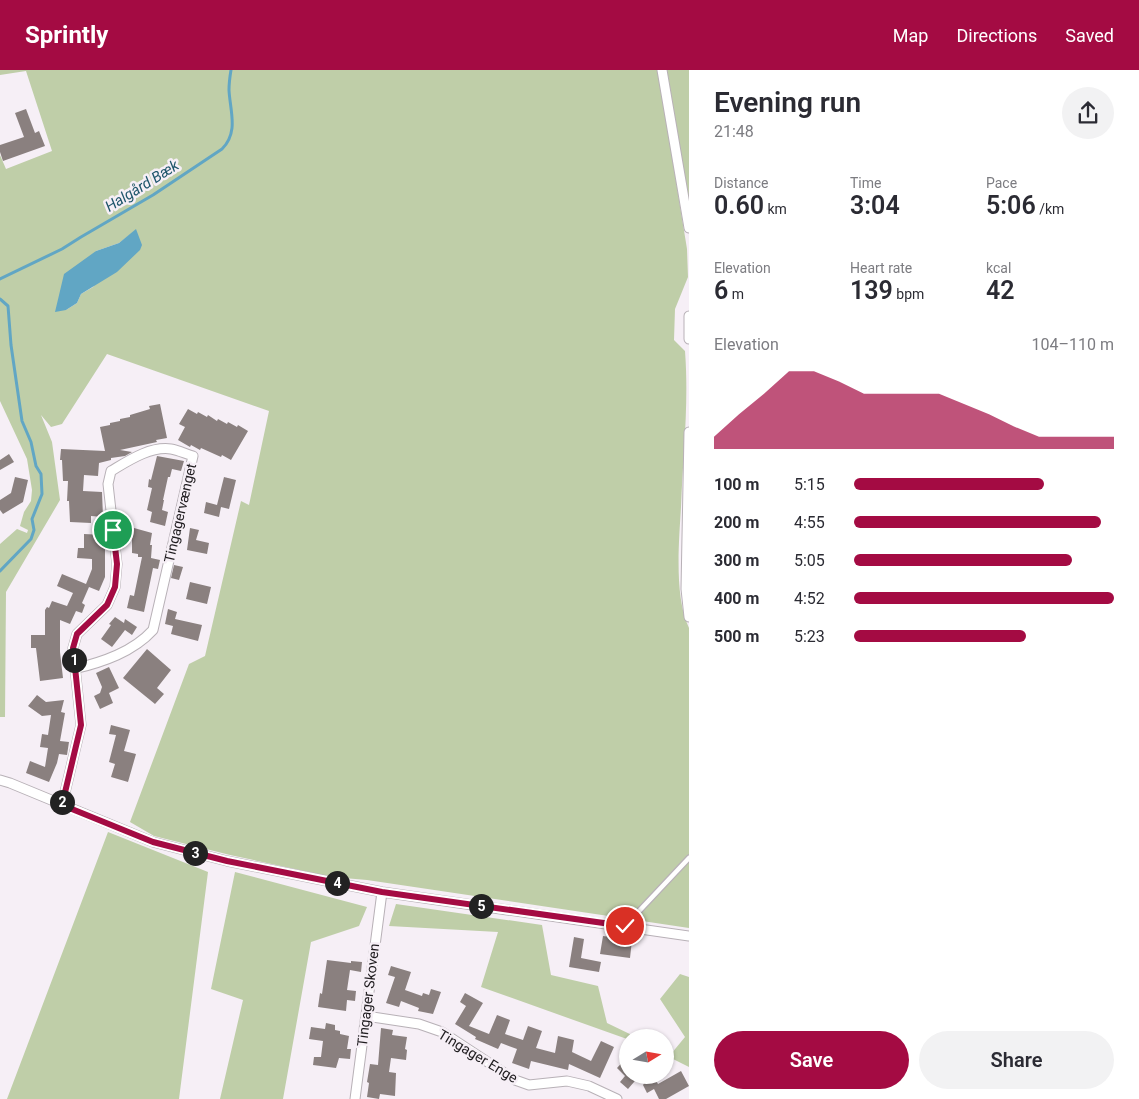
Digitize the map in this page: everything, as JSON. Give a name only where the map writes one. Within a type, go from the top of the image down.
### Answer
[{"type":"street","points":[[662,70],[689,228]]},
{"type":"street","points":[[689,316],[689,339]]},
{"type":"street","points":[[689,432],[686,589],[689,617]]},
{"type":"street","name":"Tingagervænget","points":[[62,805],[81,725],[74,669],[73,648],[77,634],[107,605],[115,587],[117,564],[108,484],[111,471],[137,456],[157,450],[170,449],[193,456],[153,630],[143,641],[104,661],[74,669]]},
{"type":"street","points":[[0,780],[153,842],[227,861],[382,892],[689,936]]},
{"type":"street","name":"Tingager Skoven","points":[[355,1099],[382,892]]},
{"type":"street","name":"Tingager Enge","points":[[366,1016],[419,1024],[442,1032],[515,1080],[529,1084],[567,1081],[589,1086],[617,1099]]},
{"type":"lane","points":[[625,926],[689,858]]},
{"type":"green space","points":[[0,70],[658,70],[687,249],[688,277],[675,309],[674,340],[685,351],[686,371],[686,410],[679,536],[679,585],[684,615],[689,628],[689,928],[367,880],[332,877],[154,836],[130,822],[189,664],[205,656],[241,501],[249,505],[269,411],[107,354],[62,424],[51,427],[41,415],[52,442],[60,500],[6,592],[5,717],[0,717],[0,544],[17,529],[27,533],[28,530],[20,526],[24,512],[31,501],[32,490],[27,459],[0,401],[0,155],[6,169],[52,151],[26,71],[0,75]],"holes":[[[136,230],[93,287],[81,294],[77,303],[66,310],[96,251],[119,243]]]},
{"type":"green space","points":[[667,70],[689,70],[689,203],[688,195]]},
{"type":"green space","points":[[108,832],[208,872],[179,1099],[7,1099]]},
{"type":"green space","points":[[235,872],[367,907],[359,926],[311,942],[283,1099],[220,1099],[243,1000],[211,989]]},
{"type":"green space","points":[[396,904],[542,925],[551,975],[598,986],[607,1023],[619,1029],[619,1036],[481,987],[498,932],[389,926]]},
{"type":"green space","points":[[680,974],[689,977],[689,1067],[674,1060],[674,1050],[685,1037],[660,999]]},
{"type":"water","points":[[136,229],[142,245],[140,250],[117,272],[81,294],[77,303],[66,310],[55,312],[64,274],[96,251],[119,243]]},
{"type":"building","points":[[26,109],[35,133],[39,131],[45,146],[3,161],[0,145],[24,137],[15,113]]},
{"type":"building","points":[[160,404],[167,438],[120,450],[132,452],[125,456],[111,458],[111,460],[99,463],[98,476],[84,475],[83,491],[102,492],[103,517],[91,516],[91,523],[70,522],[69,501],[67,501],[68,481],[63,481],[62,460],[60,460],[61,449],[105,451],[100,427],[110,425],[110,423],[120,421],[120,419],[130,417],[130,415],[150,409],[149,406]]},
{"type":"building","points":[[188,409],[207,417],[208,415],[217,421],[218,419],[227,424],[228,422],[237,427],[238,425],[248,431],[231,460],[201,448],[200,450],[191,445],[190,447],[178,440],[185,427],[179,424]]},
{"type":"building","points":[[9,454],[14,462],[0,470],[0,460]]},
{"type":"building","points":[[157,456],[184,461],[181,471],[172,469],[170,477],[168,477],[162,510],[168,512],[165,526],[150,522],[152,512],[147,510],[152,488],[148,487],[149,479],[151,480]]},
{"type":"building","points":[[15,477],[28,480],[23,502],[3,514],[0,510],[0,500],[11,493]]},
{"type":"building","points":[[224,477],[236,480],[229,509],[221,507],[219,517],[204,513],[206,502],[217,505]]},
{"type":"building","points":[[134,528],[152,533],[150,545],[152,545],[151,558],[160,560],[158,569],[153,568],[144,612],[127,608],[130,595],[134,596],[142,557],[132,553]]},
{"type":"building","points":[[190,528],[199,530],[196,540],[209,543],[207,554],[187,550]]},
{"type":"building","points":[[84,534],[105,535],[105,577],[99,591],[89,587],[82,603],[85,605],[82,613],[76,611],[70,624],[60,620],[60,652],[63,678],[40,681],[36,648],[31,648],[31,635],[45,635],[45,610],[47,607],[49,608],[52,601],[67,606],[73,593],[57,586],[62,574],[86,584],[92,569],[92,559],[77,558],[78,548],[84,548]]},
{"type":"building","points":[[174,565],[183,567],[179,580],[171,578]]},
{"type":"building","points":[[190,582],[211,587],[207,604],[186,599]]},
{"type":"building","points":[[168,609],[177,612],[175,619],[202,625],[198,641],[171,634],[173,626],[165,624]]},
{"type":"building","points":[[115,617],[124,623],[125,619],[137,627],[132,635],[125,630],[112,647],[101,639]]},
{"type":"building","points":[[147,649],[171,670],[157,688],[164,694],[155,704],[123,678]]},
{"type":"building","points":[[109,667],[119,688],[109,693],[113,703],[100,709],[94,696],[100,693],[102,687],[96,673]]},
{"type":"building","points":[[37,695],[46,702],[64,700],[61,712],[65,713],[60,741],[69,742],[67,755],[59,754],[49,782],[26,773],[30,761],[45,767],[48,748],[40,747],[42,734],[48,735],[51,715],[42,716],[28,706]]},
{"type":"building","points":[[111,725],[130,730],[124,751],[136,754],[128,782],[111,777],[115,764],[109,762],[116,735],[109,734]]},
{"type":"building","points":[[603,936],[632,940],[630,958],[600,954]]},
{"type":"building","points":[[574,937],[584,939],[581,958],[601,962],[599,972],[569,967]]},
{"type":"building","points":[[327,960],[351,963],[351,961],[362,962],[361,972],[350,970],[347,990],[356,991],[355,1001],[347,1000],[346,1011],[318,1007]]},
{"type":"building","points":[[391,966],[411,972],[405,990],[422,996],[423,993],[429,995],[431,989],[441,992],[433,1014],[418,1011],[419,1008],[401,1001],[399,1007],[386,1003],[395,977],[388,975]]},
{"type":"building","points":[[465,993],[483,1003],[469,1026],[489,1034],[497,1015],[510,1020],[505,1034],[523,1040],[528,1026],[542,1031],[536,1048],[555,1053],[558,1036],[574,1040],[572,1052],[591,1061],[601,1041],[614,1047],[600,1078],[569,1064],[568,1070],[531,1061],[529,1069],[512,1063],[517,1049],[501,1043],[498,1049],[475,1039],[476,1037],[455,1024],[466,1006],[460,1002]]},
{"type":"building","points":[[326,1023],[335,1025],[335,1030],[340,1031],[340,1034],[349,1036],[347,1049],[351,1049],[350,1059],[339,1058],[336,1068],[313,1065],[314,1057],[321,1057],[323,1041],[309,1039],[311,1027],[325,1029]]},
{"type":"building","points":[[381,1028],[393,1030],[392,1035],[407,1037],[405,1049],[407,1050],[406,1060],[391,1058],[389,1072],[396,1073],[395,1096],[380,1094],[379,1099],[367,1097],[369,1083],[367,1082],[370,1064],[378,1065]]},
{"type":"building","points":[[681,1071],[689,1086],[666,1099],[659,1099],[654,1089],[647,1093],[643,1085],[674,1084],[674,1075]]},
{"type":"building","points":[[622,1084],[632,1084],[628,1089]]},
{"type":"waterway","name":"Halgård Bæk","points":[[0,279],[62,249],[153,195],[222,149],[230,136],[232,128],[229,90],[231,70]]},
{"type":"waterway","points":[[0,299],[8,306],[11,345],[22,421],[31,442],[36,466],[41,474],[42,494],[32,519],[34,530],[31,539],[0,571]]},
{"type":"route","points":[[113,530],[117,564],[115,587],[107,605],[77,634],[73,648],[81,725],[62,805],[153,842],[227,861],[382,892],[625,926]]}]
